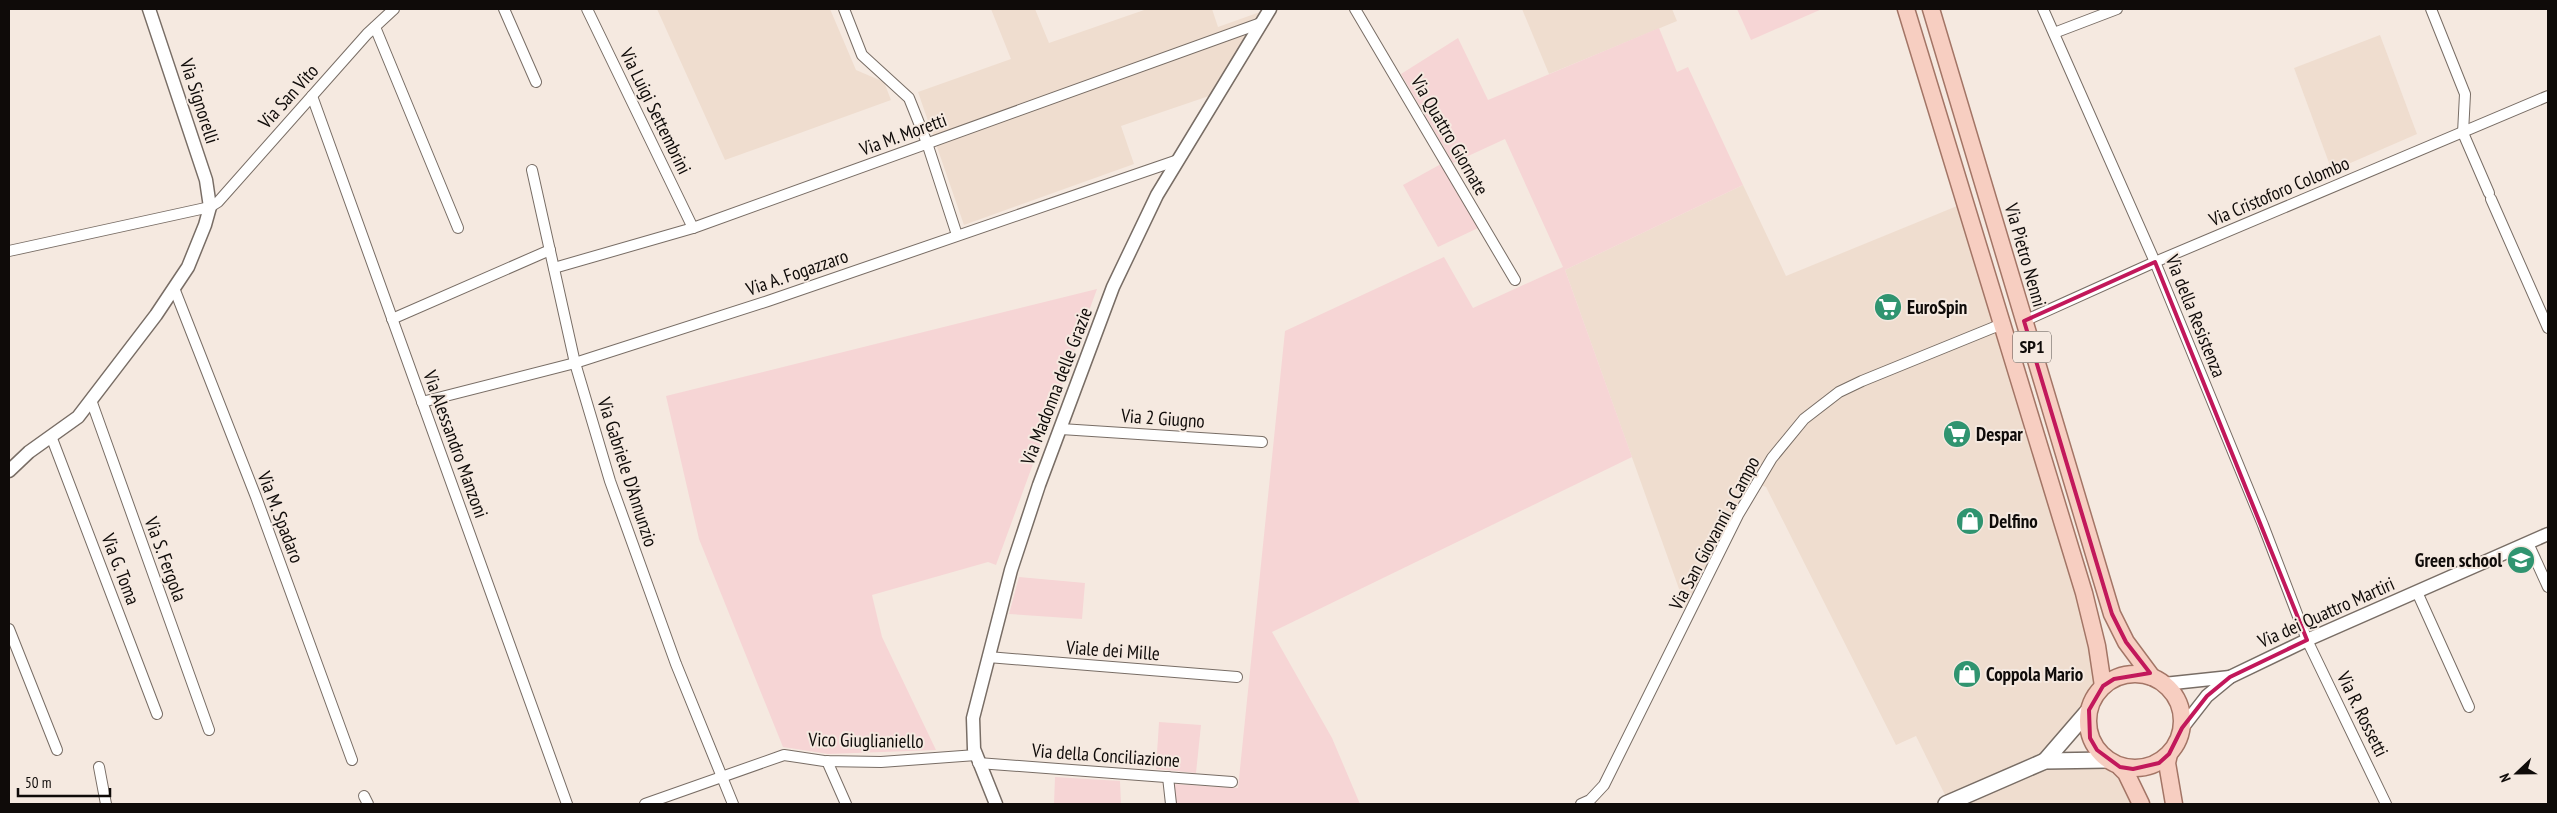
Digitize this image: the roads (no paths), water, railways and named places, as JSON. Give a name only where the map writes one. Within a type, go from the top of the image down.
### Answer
[{"type":"main road","name":"SP1","points":[[1906,9],[2084,593],[2097,646],[2103,686]]},
{"type":"main road","name":"Via Pietro Nenni","points":[[1931,9],[2112,614],[2126,642],[2158,680]]},
{"type":"main road","points":[[2141,804],[2126,772],[2097,750],[2090,738],[2088,724],[2089,710],[2094,697],[2103,686],[2126,674],[2139,674],[2158,680],[2179,703],[2182,728],[2178,742],[2167,762],[2174,804]]},
{"type":"main road","points":[[1955,802],[2045,761],[2089,710]]},
{"type":"main road","points":[[2045,761],[2113,763],[2133,769],[2146,768],[2159,763],[2170,754]]},
{"type":"street","name":"Via Signorelli","points":[[149,9],[206,180],[210,207]]},
{"type":"street","name":"Via San Vito","points":[[210,207],[218,202],[312,96],[394,9]]},
{"type":"street","points":[[504,9],[536,82]]},
{"type":"street","name":"Via Luigi Settembrini","points":[[587,9],[693,228]]},
{"type":"street","points":[[844,9],[862,55],[909,98],[928,143],[957,235]]},
{"type":"street","name":"Via Madonna delle Grazie","points":[[996,804],[977,759],[972,734],[973,718],[1020,541],[1039,485],[1113,286],[1158,195],[1270,9]]},
{"type":"street","name":"Via Quattro Giornate","points":[[1355,9],[1514,280]]},
{"type":"street","name":"Via della Resistenza","points":[[2043,9],[2155,262],[2263,525],[2307,640]]},
{"type":"street","points":[[2054,33],[2117,9]]},
{"type":"street","points":[[2431,9],[2465,94],[2463,133],[2548,328]]},
{"type":"street","name":"Via M. Moretti","points":[[554,268],[693,228],[1261,23]]},
{"type":"street","points":[[375,27],[458,228]]},
{"type":"street","name":"Via Alessandro Manzoni","points":[[312,96],[567,804]]},
{"type":"street","name":"Via Cristoforo Colombo","points":[[2024,321],[2155,262],[2548,96]]},
{"type":"street","name":"Via A. Fogazzaro","points":[[422,402],[576,363],[768,301],[1178,160]]},
{"type":"street","name":"Via Gabriele D'Annunzio","points":[[532,170],[576,363],[610,481],[676,664],[733,804]]},
{"type":"street","points":[[9,251],[210,207],[205,225],[188,266],[174,288],[91,400],[78,417],[29,452],[9,471]]},
{"type":"street","points":[[392,319],[550,250]]},
{"type":"street","name":"Via M. Spadaro","points":[[174,288],[256,497],[352,760]]},
{"type":"street","name":"Via San Giovanni a Campo","points":[[1581,804],[1590,800],[1604,785],[1738,515],[1772,458],[1804,419],[1839,392],[2002,324]]},
{"type":"street","name":"Via S. Fergola","points":[[91,400],[209,730]]},
{"type":"street","name":"Via 2 Giugno","points":[[1061,428],[1262,442]]},
{"type":"street","name":"Via G. Toma","points":[[51,436],[157,714]]},
{"type":"street","name":"Via dei Quattro Martiri","points":[[2182,728],[2206,696],[2230,677],[2307,640],[2548,534]]},
{"type":"street","points":[[2528,542],[2548,587]]},
{"type":"street","points":[[2417,592],[2469,708]]},
{"type":"street","points":[[9,629],[57,750]]},
{"type":"street","name":"Via R. Rossetti","points":[[2307,640],[2386,804]]},
{"type":"street","name":"Viale dei Mille","points":[[988,657],[1237,677]]},
{"type":"street","name":"Via dei Quattro Martiri","points":[[2158,680],[2230,677]]},
{"type":"street","name":"Vico Giuglianiello","points":[[645,804],[784,755],[828,761],[880,762],[977,759]]},
{"type":"street","name":"Via della Conciliazione","points":[[977,759],[1232,782]]},
{"type":"street","points":[[828,761],[846,804]]},
{"type":"street","points":[[99,767],[106,804]]},
{"type":"street","points":[[1168,777],[1171,804]]},
{"type":"place","name":"EuroSpin","points":[[1888,307]]},
{"type":"place","name":"Despar","points":[[1957,434]]},
{"type":"place","name":"Delfino","points":[[1970,521]]},
{"type":"place","name":"Green school","points":[[2521,560]]},
{"type":"place","name":"Coppola Mario","points":[[1967,674]]}]
